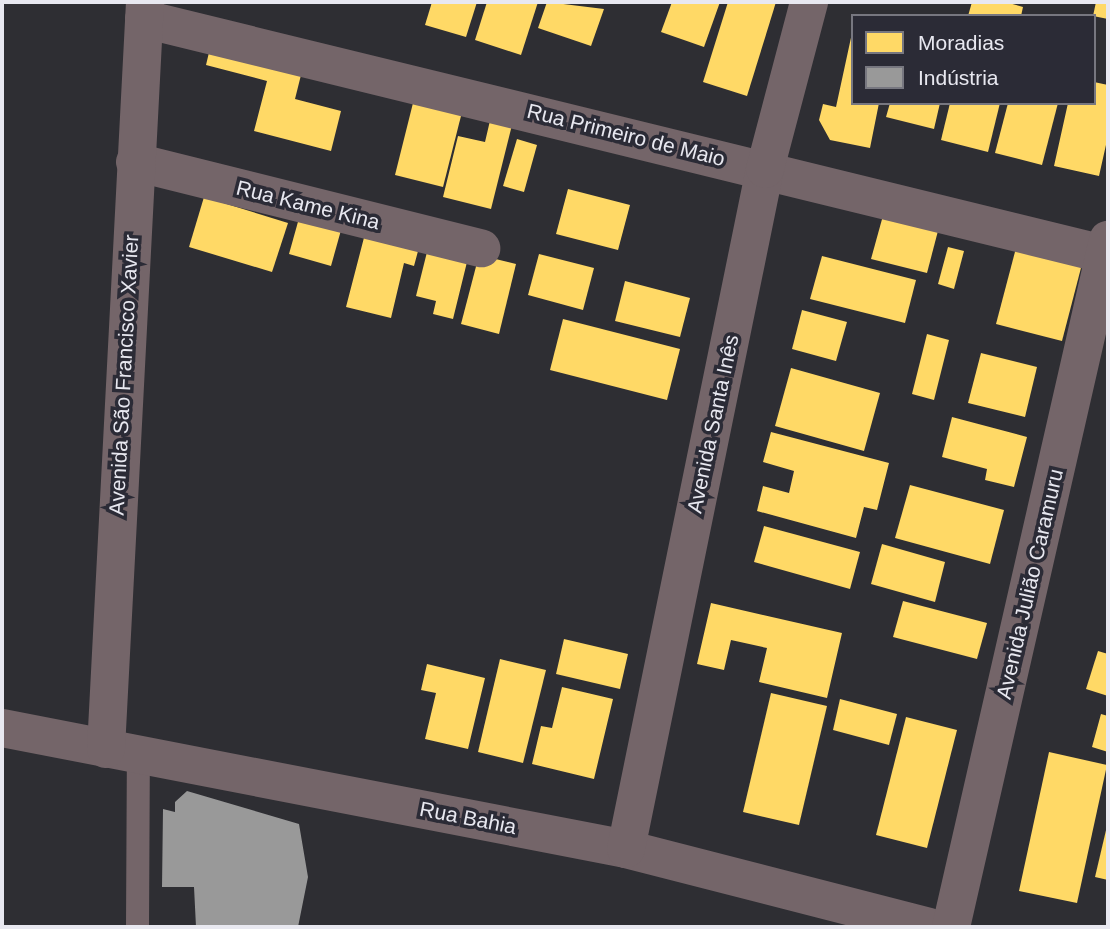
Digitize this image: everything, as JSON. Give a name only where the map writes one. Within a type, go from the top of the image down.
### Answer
[{"type":"street","name":"Avenida Santa Inês","points":[[626,849],[765,169],[809,2]]},
{"type":"street","name":"Rua Primeiro de Maio","points":[[144,10],[765,169],[1107,250]]},
{"type":"street","name":"Avenida São Francisco Xavier","points":[[122,752],[135,162],[144,10]]},
{"type":"street","name":"Rua Kame Kina","points":[[135,162],[481,248]]},
{"type":"street","name":"Avenida Julião Caramuru","points":[[951,927],[1107,250]]},
{"type":"street","name":"Rua Bahia","points":[[2,728],[626,849],[929,927]]},
{"type":"lane","points":[[122,752],[137,927]]},
{"type":"building: Moradias","points":[[432,2],[477,2],[466,37],[425,25]]},
{"type":"building: Moradias","points":[[487,2],[538,2],[521,55],[475,40]]},
{"type":"building: Moradias","points":[[547,2],[604,9],[591,46],[538,28]]},
{"type":"building: Moradias","points":[[672,2],[720,2],[704,47],[661,32]]},
{"type":"building: Moradias","points":[[728,2],[776,2],[747,96],[703,82]]},
{"type":"building: Moradias","points":[[972,2],[1005,2],[1023,7],[1021,14],[969,14]]},
{"type":"building: Moradias","points":[[1096,2],[1108,2],[1108,19],[1093,14]]},
{"type":"building: Moradias","points":[[851,38],[851,105],[879,105],[870,148],[830,140],[819,120],[823,104],[836,107]]},
{"type":"building: Moradias","points":[[211,44],[303,67],[295,99],[341,111],[331,151],[254,131],[267,81],[206,65]]},
{"type":"building: Moradias","points":[[1096,82],[1108,85],[1108,136],[1099,176],[1054,166],[1068,105],[1096,105]]},
{"type":"building: Moradias","points":[[414,99],[462,112],[443,187],[395,175]]},
{"type":"building: Moradias","points":[[889,105],[940,105],[934,129],[886,117]]},
{"type":"building: Moradias","points":[[950,105],[1000,105],[988,152],[941,140]]},
{"type":"building: Moradias","points":[[1007,105],[1057,105],[1042,165],[995,153]]},
{"type":"building: Moradias","points":[[492,112],[514,117],[491,209],[443,197],[458,136],[485,142]]},
{"type":"building: Moradias","points":[[517,139],[537,145],[524,192],[503,186]]},
{"type":"building: Moradias","points":[[568,189],[630,205],[618,250],[556,234]]},
{"type":"building: Moradias","points":[[204,197],[288,223],[272,272],[189,247]]},
{"type":"building: Moradias","points":[[301,211],[343,223],[331,266],[289,254]]},
{"type":"building: Moradias","points":[[884,212],[939,227],[927,273],[871,259]]},
{"type":"building: Moradias","points":[[367,226],[421,240],[414,266],[404,263],[391,318],[346,307]]},
{"type":"building: Moradias","points":[[948,247],[964,251],[954,289],[938,284]]},
{"type":"building: Moradias","points":[[1016,248],[1082,264],[1062,341],[996,324]]},
{"type":"building: Moradias","points":[[427,252],[467,262],[453,319],[433,314],[436,301],[416,296]]},
{"type":"building: Moradias","points":[[539,254],[594,268],[583,310],[528,295]]},
{"type":"building: Moradias","points":[[479,255],[516,264],[499,334],[461,324]]},
{"type":"building: Moradias","points":[[822,256],[916,280],[905,323],[810,299]]},
{"type":"building: Moradias","points":[[625,281],[690,298],[680,337],[615,321]]},
{"type":"building: Moradias","points":[[802,310],[847,322],[836,361],[792,349]]},
{"type":"building: Moradias","points":[[563,319],[680,349],[667,400],[550,370]]},
{"type":"building: Moradias","points":[[927,334],[949,340],[934,400],[912,394]]},
{"type":"building: Moradias","points":[[981,353],[1037,367],[1025,417],[968,403]]},
{"type":"building: Moradias","points":[[791,368],[880,393],[864,451],[775,426]]},
{"type":"building: Moradias","points":[[952,417],[1027,437],[1014,487],[985,480],[987,469],[942,457]]},
{"type":"building: Moradias","points":[[771,432],[889,463],[877,510],[864,507],[856,538],[757,511],[763,486],[789,493],[794,471],[763,462]]},
{"type":"building: Moradias","points":[[910,485],[1004,510],[990,564],[895,538]]},
{"type":"building: Moradias","points":[[764,526],[860,552],[850,589],[754,562]]},
{"type":"building: Moradias","points":[[882,544],[945,562],[935,602],[871,584]]},
{"type":"building: Moradias","points":[[903,601],[987,623],[977,659],[893,637]]},
{"type":"building: Moradias","points":[[711,603],[842,633],[827,698],[759,682],[767,648],[731,640],[724,670],[697,664]]},
{"type":"building: Moradias","points":[[564,639],[628,654],[620,689],[556,674]]},
{"type":"building: Moradias","points":[[1098,651],[1108,654],[1108,696],[1086,689]]},
{"type":"building: Moradias","points":[[500,659],[546,670],[523,763],[478,752]]},
{"type":"building: Moradias","points":[[427,664],[485,678],[468,749],[425,739],[436,693],[421,690]]},
{"type":"building: Moradias","points":[[562,687],[613,699],[594,779],[532,764],[541,726],[552,728]]},
{"type":"building: Moradias","points":[[771,693],[827,706],[799,825],[743,812]]},
{"type":"building: Moradias","points":[[840,699],[897,714],[889,745],[833,730]]},
{"type":"building: Moradias","points":[[1101,714],[1108,716],[1108,752],[1092,747]]},
{"type":"building: Moradias","points":[[906,717],[957,730],[927,848],[876,835]]},
{"type":"building: Moradias","points":[[1049,752],[1107,765],[1077,903],[1019,891]]},
{"type":"building: Moradias","points":[[1108,826],[1108,880],[1095,877]]},
{"type":"building: Indústria","points":[[187,791],[299,824],[308,877],[298,927],[196,927],[194,887],[162,887],[163,809],[175,812],[175,802]]}]
